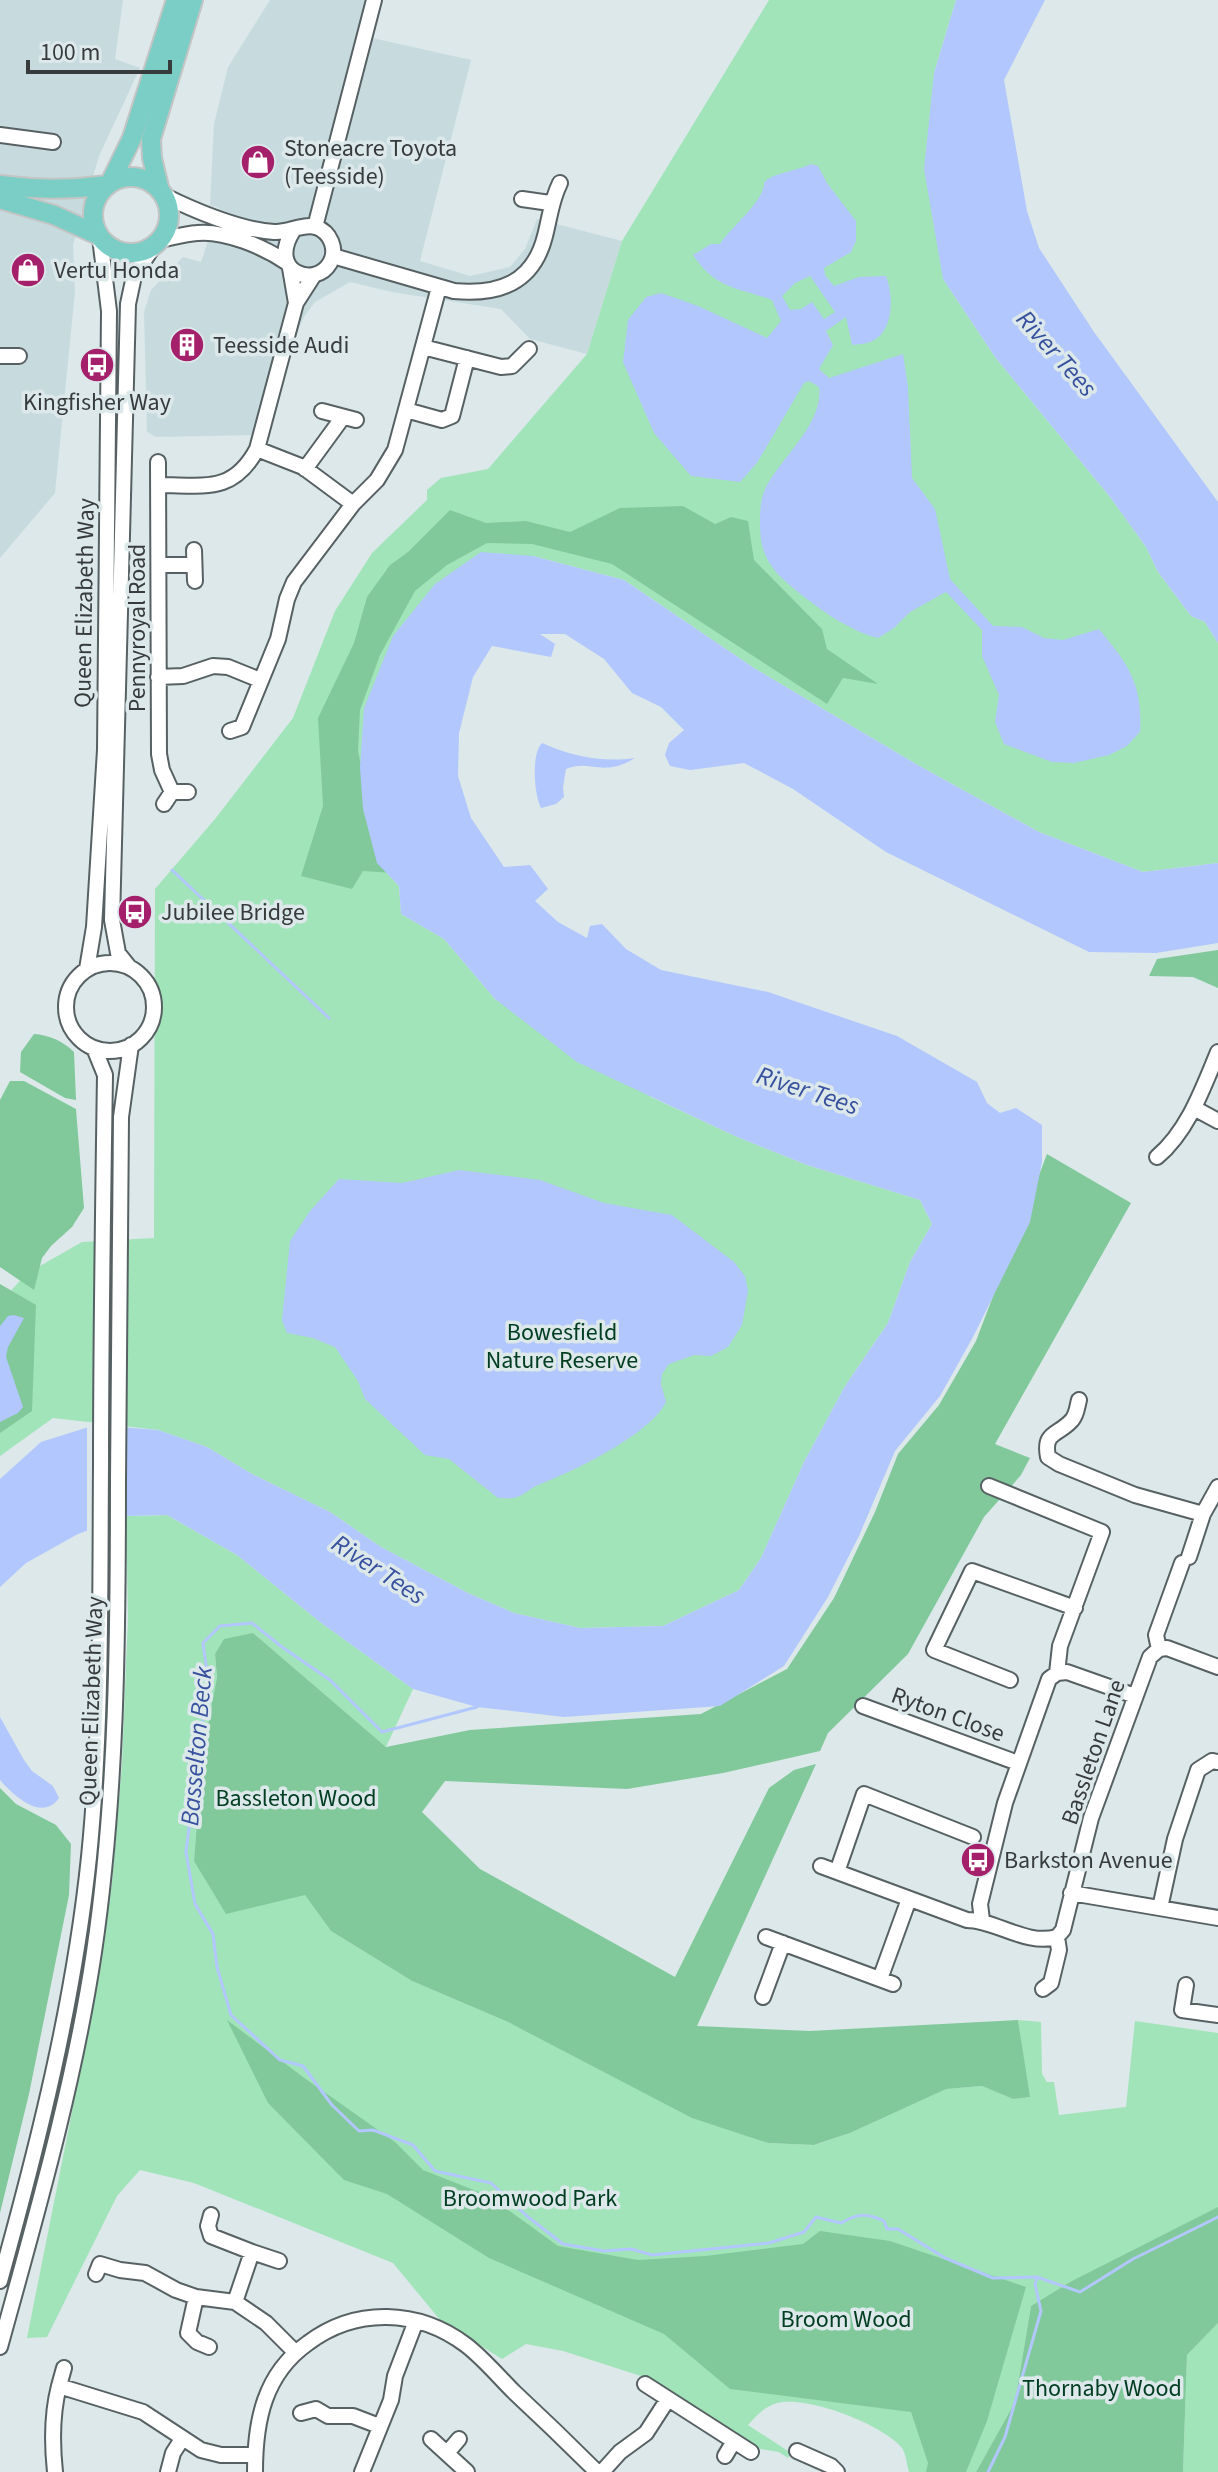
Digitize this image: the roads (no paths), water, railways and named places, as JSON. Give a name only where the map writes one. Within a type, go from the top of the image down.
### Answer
[{"type":"main road","points":[[99,237],[93,222],[94,204],[109,184],[132,138],[176,0]]},
{"type":"main road","points":[[0,199],[54,215],[99,237],[112,248],[129,253],[142,251],[157,242],[169,216],[152,158],[151,139],[193,0]]},
{"type":"main road","points":[[0,185],[77,189],[133,178],[145,180],[161,193]]},
{"type":"street","points":[[315,227],[374,0]]},
{"type":"street","points":[[0,135],[53,142]]},
{"type":"street","points":[[333,256],[439,287],[473,293],[490,292],[523,275],[537,257],[545,238],[550,203],[560,183]]},
{"type":"street","points":[[157,242],[197,233],[212,234],[258,245],[302,275],[314,275],[325,269],[333,256],[329,237],[315,227],[273,232],[210,216],[161,193]]},
{"type":"street","points":[[522,199],[550,203]]},
{"type":"street","points":[[293,231],[284,245],[296,303]]},
{"type":"street","name":"Queen Elizabeth Way","points":[[87,969],[94,927],[105,750],[109,311],[99,237]]},
{"type":"street","name":"Queen Elizabeth Way","points":[[130,968],[118,953],[112,920],[128,304],[134,276],[157,242]]},
{"type":"street","points":[[159,485],[228,482],[241,473],[257,449],[296,303],[314,275]]},
{"type":"street","points":[[242,730],[278,639],[294,582],[389,462],[439,287]]},
{"type":"street","points":[[423,347],[501,367],[512,366],[529,349]]},
{"type":"street","points":[[0,356],[19,356]]},
{"type":"street","points":[[406,410],[442,420],[452,416],[467,358]]},
{"type":"street","points":[[305,469],[349,418],[322,411]]},
{"type":"street","points":[[257,449],[305,469],[353,504]]},
{"type":"street","name":"Pennyroyal Road","points":[[158,462],[159,754],[168,798],[188,792]]},
{"type":"street","points":[[159,565],[194,557],[195,581]]},
{"type":"street","points":[[158,677],[183,676],[213,666],[228,667],[260,680]]},
{"type":"street","points":[[113,963],[130,968],[148,986],[154,1011],[144,1034],[131,1045],[115,1050],[94,1048],[77,1036],[66,1013],[70,988],[87,969],[113,963]]},
{"type":"street","name":"Queen Elizabeth Way","points":[[0,2347],[77,2053],[94,1951],[105,1856],[114,1751],[121,1117],[131,1045]]},
{"type":"street","name":"Queen Elizabeth Way","points":[[0,2281],[60,2050],[89,1857],[96,1750],[100,1564],[105,1075],[94,1048]]},
{"type":"street","points":[[1157,1157],[1194,1108],[1218,1052]]},
{"type":"street","points":[[1194,1108],[1218,1121]]},
{"type":"street","points":[[1079,1400],[1081,1419],[1048,1438],[1048,1457],[1135,1495],[1203,1514]]},
{"type":"street","points":[[989,1486],[1102,1532],[1060,1646],[1057,1673]]},
{"type":"street","name":"Bassleton Lane","points":[[1043,1989],[1051,1983],[1059,1950],[1057,1937],[1063,1930],[1091,1818],[1150,1657],[1159,1649],[1156,1635],[1203,1514],[1218,1487]]},
{"type":"street","points":[[1010,1680],[934,1650],[972,1571],[1075,1608]]},
{"type":"street","points":[[1159,1649],[1167,1648],[1218,1667]]},
{"type":"street","points":[[982,1920],[980,1904],[1005,1803],[1049,1679],[1057,1673],[1067,1672],[1135,1696]]},
{"type":"street","name":"Ryton Close","points":[[863,1706],[1018,1763]]},
{"type":"street","points":[[1160,1908],[1175,1839],[1198,1770],[1212,1761],[1218,1762]]},
{"type":"street","points":[[837,1872],[864,1794],[967,1830]]},
{"type":"street","points":[[821,1866],[967,1920],[982,1920],[991,1927],[1044,1940],[1057,1937]]},
{"type":"street","points":[[1071,1893],[1218,1918]]},
{"type":"street","points":[[766,1937],[887,1982],[909,1899]]},
{"type":"street","points":[[763,1997],[783,1943]]},
{"type":"street","points":[[1186,1985],[1182,2010],[1218,2015]]},
{"type":"street","points":[[211,2215],[206,2242],[279,2261]]},
{"type":"street","points":[[235,2302],[252,2252]]},
{"type":"street","points":[[101,2263],[120,2270],[145,2273],[196,2297],[235,2302],[266,2323],[295,2352]]},
{"type":"street","points":[[196,2297],[188,2333],[197,2342],[209,2347]]},
{"type":"street","points":[[255,2472],[257,2424],[266,2395],[279,2370],[295,2352],[329,2329],[353,2320],[385,2316],[416,2321],[443,2331],[470,2348],[599,2472],[646,2433],[668,2399]]},
{"type":"street","points":[[362,2472],[391,2400],[398,2368],[416,2321]]},
{"type":"street","points":[[55,2472],[52,2450],[56,2399],[64,2368]]},
{"type":"street","points":[[645,2384],[751,2452]]},
{"type":"street","points":[[59,2386],[143,2412],[201,2450],[221,2455],[255,2455]]},
{"type":"street","points":[[301,2413],[316,2409],[328,2416],[353,2416],[379,2426]]},
{"type":"street","points":[[168,2472],[173,2453],[182,2439]]},
{"type":"street","points":[[431,2439],[467,2472]]},
{"type":"street","points":[[447,2453],[459,2439]]},
{"type":"street","points":[[725,2456],[734,2441]]},
{"type":"street","points":[[797,2451],[827,2469]]},
{"type":"water","name":"River Tees","points":[[956,0],[1045,0],[1004,80],[1027,211],[1039,248],[1094,332],[1218,502],[1218,643],[1205,622],[1191,616],[1158,572],[1146,547],[1110,497],[995,357],[943,279],[924,169],[934,73]]},
{"type":"water","points":[[811,164],[818,166],[856,221],[856,241],[851,252],[824,268],[825,275],[834,286],[859,277],[886,276],[891,300],[887,326],[871,341],[852,345],[846,317],[826,331],[833,345],[819,369],[829,378],[903,354],[908,387],[912,478],[935,509],[950,579],[993,626],[1022,627],[1044,638],[1063,640],[1099,629],[1126,664],[1136,688],[1140,732],[1127,746],[1109,755],[1074,763],[1052,762],[1004,744],[995,722],[999,695],[982,656],[982,630],[946,592],[910,612],[878,638],[826,613],[775,571],[762,547],[762,498],[772,477],[815,414],[819,387],[809,381],[804,383],[757,463],[740,482],[691,476],[654,433],[623,362],[628,320],[646,297],[661,293],[698,306],[767,338],[781,321],[772,300],[719,281],[693,255],[711,244],[720,244],[759,197],[767,180]],"holes":[[[810,276],[835,312],[824,319],[812,302],[801,309],[790,310],[782,296],[795,283]]]},
{"type":"water","name":"River Tees","points":[[481,552],[533,556],[624,580],[754,668],[916,764],[1039,832],[1143,872],[1218,863],[1218,943],[1156,953],[1089,952],[886,852],[793,789],[744,763],[690,770],[670,766],[665,755],[669,743],[684,730],[661,707],[632,693],[604,659],[565,634],[540,634],[555,644],[551,657],[492,646],[473,677],[459,733],[458,776],[471,818],[504,867],[530,865],[548,889],[535,901],[558,922],[587,938],[590,926],[602,924],[626,949],[661,970],[768,992],[897,1036],[977,1082],[987,1103],[1000,1113],[1016,1108],[1042,1125],[1042,1162],[1030,1222],[973,1337],[940,1396],[895,1451],[859,1536],[828,1597],[784,1666],[720,1706],[564,1717],[477,1707],[413,1689],[320,1622],[237,1555],[167,1515],[126,1516],[78,1534],[26,1563],[0,1587],[0,1479],[41,1442],[95,1425],[158,1430],[207,1447],[252,1474],[330,1512],[381,1547],[468,1593],[514,1613],[580,1628],[663,1626],[739,1590],[761,1558],[804,1462],[845,1386],[888,1323],[910,1262],[932,1224],[920,1200],[807,1165],[735,1136],[577,1062],[495,999],[444,939],[401,914],[399,886],[377,863],[363,809],[360,768],[364,708],[393,636],[435,584]]},
{"type":"water","points":[[542,743],[587,757],[611,760],[635,758],[614,767],[575,766],[566,769],[564,797],[556,804],[541,808],[535,774],[536,756]]},
{"type":"water","points":[[459,1170],[540,1180],[604,1203],[672,1215],[734,1262],[745,1276],[748,1291],[742,1325],[728,1347],[711,1356],[694,1355],[669,1364],[662,1374],[661,1384],[666,1402],[644,1427],[609,1451],[515,1498],[498,1498],[449,1459],[425,1455],[365,1399],[358,1381],[335,1347],[313,1338],[287,1333],[282,1320],[290,1241],[310,1211],[339,1179],[402,1183]]},
{"type":"water","points":[[8,1316],[24,1318],[6,1357],[23,1407],[0,1422],[0,1326]]},
{"type":"water","points":[[0,1717],[32,1771],[53,1786],[59,1798],[52,1805],[45,1808],[28,1804],[0,1780]]},
{"type":"waterway","points":[[172,870],[329,1018]]},
{"type":"waterway","name":"Basselton Beck","points":[[477,1707],[382,1732],[330,1680],[252,1623],[220,1626],[203,1643],[208,1679],[186,1852],[195,1904],[213,1934],[217,1967],[231,2015],[280,2060],[303,2066],[332,2105],[359,2131],[373,2130],[413,2145],[435,2171],[491,2183],[563,2244],[604,2251],[631,2249],[652,2255],[769,2243],[804,2232],[816,2217],[841,2223],[852,2217],[867,2215],[884,2221],[887,2229],[898,2229],[945,2258],[993,2278],[1037,2277],[1080,2292],[1133,2259],[1218,2217]]},
{"type":"waterway","points":[[988,2472],[1005,2437],[1041,2311],[1035,2284],[1037,2278]]},
{"type":"place","name":"Stoneacre Toyota (Teesside)","points":[[258,162]]},
{"type":"place","name":"Vertu Honda","points":[[28,270]]},
{"type":"place","name":"Teesside Audi","points":[[187,345]]},
{"type":"place","name":"Kingfisher Way","points":[[97,365]]},
{"type":"place","name":"Jubilee Bridge","points":[[135,912]]},
{"type":"place","name":"Barkston Avenue","points":[[978,1860]]},
{"type":"park label","name":"Bowesfield Nature Reserve","points":[[562,1346]]},
{"type":"park label","name":"Bassleton Wood","points":[[296,1798]]},
{"type":"park label","name":"Broomwood Park","points":[[530,2198]]},
{"type":"park label","name":"Broom Wood","points":[[846,2319]]},
{"type":"park label","name":"Thornaby Wood","points":[[1102,2388]]}]
